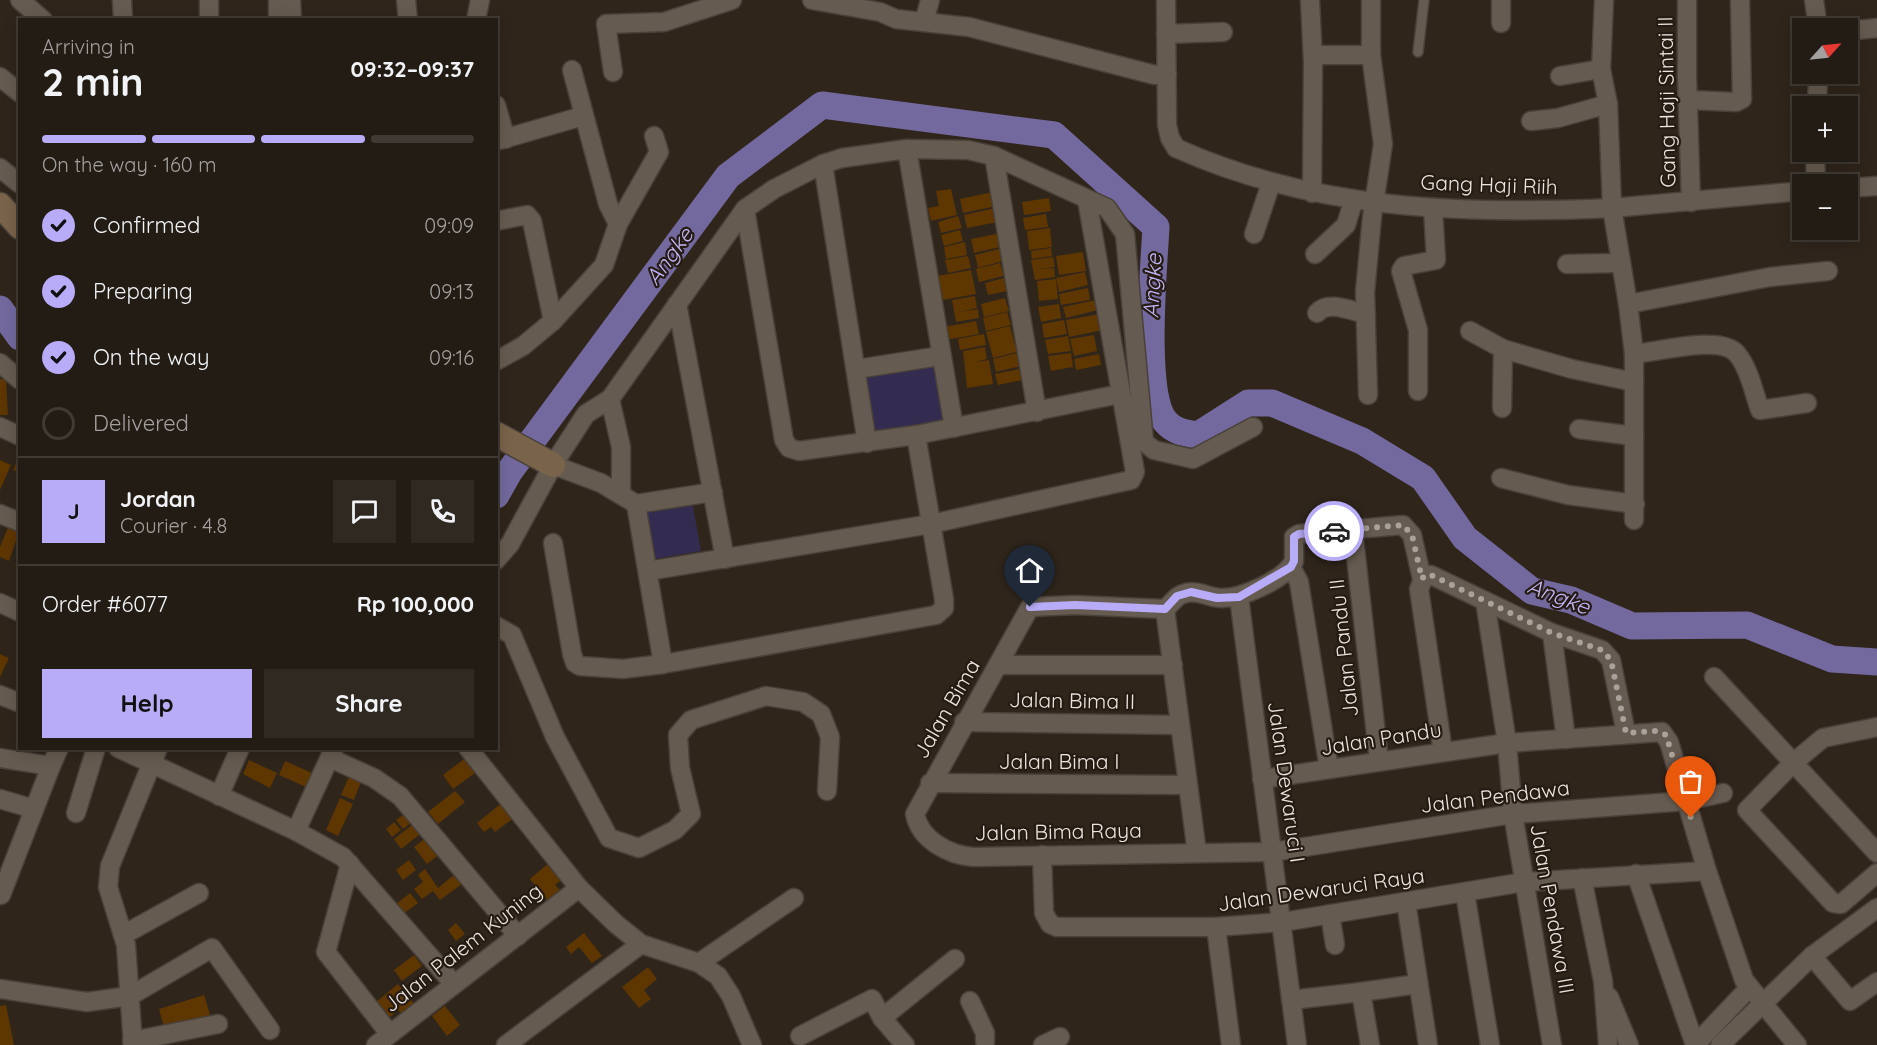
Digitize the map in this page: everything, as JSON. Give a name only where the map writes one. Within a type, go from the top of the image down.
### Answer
[{"type":"street","points":[[20,0],[41,18]]},
{"type":"street","points":[[123,0],[123,18]]},
{"type":"street","points":[[209,0],[209,18]]},
{"type":"street","points":[[278,0],[278,18]]},
{"type":"street","points":[[291,0],[292,18]]},
{"type":"street","points":[[406,0],[408,18]]},
{"type":"street","points":[[476,18],[480,0]]},
{"type":"street","points":[[613,72],[606,24],[664,22],[732,0]]},
{"type":"street","points":[[812,0],[880,12],[896,19],[969,27],[1155,75],[1167,74],[1166,0]]},
{"type":"street","points":[[924,22],[930,0]]},
{"type":"street","points":[[1310,0],[1313,55],[1312,193]]},
{"type":"street","points":[[1368,395],[1365,292],[1383,144],[1371,55],[1371,0]]},
{"type":"street","points":[[1501,0],[1501,23]]},
{"type":"street","points":[[1501,478],[1635,512],[1634,354],[1612,208],[1608,104],[1601,69],[1604,0]]},
{"type":"street","name":"Gang Haji Sintai II","points":[[1688,0],[1692,202]]},
{"type":"street","points":[[1689,100],[1736,102],[1742,99],[1740,0]]},
{"type":"street","points":[[1814,0],[1817,18]]},
{"type":"street","points":[[1858,30],[1877,28]]},
{"type":"street","points":[[1167,34],[1223,32]]},
{"type":"street","points":[[1313,55],[1371,55]]},
{"type":"street","points":[[1560,76],[1601,69]]},
{"type":"street","points":[[572,70],[608,204],[618,224]]},
{"type":"street","name":"Gang Haji Riih","points":[[1167,74],[1170,138],[1176,148],[1271,183],[1312,193],[1463,211],[1612,208],[1792,192]]},
{"type":"street","points":[[0,77],[18,91]]},
{"type":"street","points":[[1531,121],[1558,118],[1608,104]]},
{"type":"street","points":[[498,119],[501,140],[583,116]]},
{"type":"street","points":[[498,361],[523,346],[554,321],[604,265],[618,224],[659,152],[654,136]]},
{"type":"street","points":[[907,149],[940,356],[954,428]]},
{"type":"street","points":[[498,558],[510,544],[550,463],[585,414],[610,399],[745,209],[774,189],[823,164],[907,149],[968,150],[994,156],[1107,208],[1125,234],[1143,442],[1154,450],[1193,459],[1253,427]]},
{"type":"street","points":[[994,156],[1037,412]]},
{"type":"street","points":[[823,164],[867,443]]},
{"type":"street","points":[[0,168],[18,182]]},
{"type":"street","points":[[1254,234],[1271,183]]},
{"type":"street","points":[[1858,187],[1877,186]]},
{"type":"street","points":[[1315,254],[1346,225],[1354,199]]},
{"type":"street","points":[[648,572],[931,524],[1131,480],[1135,472],[1087,200]]},
{"type":"street","points":[[0,205],[18,225]]},
{"type":"street","points":[[1418,391],[1418,330],[1401,271],[1404,266],[1436,260],[1433,208]]},
{"type":"street","points":[[745,209],[784,440],[789,448],[799,451],[867,443],[1037,412],[1120,394]]},
{"type":"street","points":[[498,221],[527,215],[532,221],[554,321]]},
{"type":"street","points":[[1567,264],[1621,263]]},
{"type":"street","points":[[1628,304],[1770,277],[1828,271]]},
{"type":"street","points":[[677,304],[725,559]]},
{"type":"street","points":[[1317,313],[1320,309],[1333,306],[1366,314]]},
{"type":"street","points":[[1470,331],[1503,349],[1572,369],[1634,382]]},
{"type":"street","points":[[1634,354],[1715,343],[1729,346],[1738,354],[1760,410],[1807,403]]},
{"type":"street","points":[[1502,408],[1503,349]]},
{"type":"street","points":[[857,369],[940,356]]},
{"type":"street","points":[[0,363],[18,378]]},
{"type":"street","points":[[610,399],[621,447],[621,493]]},
{"type":"street","points":[[0,427],[18,435]]},
{"type":"street","points":[[1579,429],[1634,436]]},
{"type":"street","points":[[498,435],[550,463],[601,483],[636,504],[663,664]]},
{"type":"street","points":[[553,543],[575,663],[580,666],[624,669],[663,664],[936,615],[944,608],[944,599],[916,435]]},
{"type":"street","points":[[636,504],[713,492]]},
{"type":"street","points":[[0,514],[18,521]]},
{"type":"street","points":[[1197,853],[1165,609],[1177,596],[1191,592],[1217,598],[1239,597],[1291,567],[1294,561],[1294,537],[1299,534],[1403,525],[1412,535],[1424,577],[1419,589],[1443,752]]},
{"type":"street","name":"Jalan Pandu II","points":[[1353,530],[1379,762]]},
{"type":"street","points":[[1291,567],[1299,582],[1329,769]]},
{"type":"street","points":[[1424,577],[1431,575],[1552,633],[1602,650],[1611,660],[1626,733]]},
{"type":"street","name":"Jalan Dewaruci I","points":[[1239,597],[1283,922],[1297,1045]]},
{"type":"street","name":"Jalan Pendawa III","points":[[1485,601],[1507,743],[1513,814],[1552,1045]]},
{"type":"street","points":[[0,603],[18,611]]},
{"type":"street","name":"Jalan Bima","points":[[926,834],[917,824],[915,814],[930,783],[1030,607],[1075,605],[1165,609]]},
{"type":"street","points":[[498,627],[512,635],[555,737],[609,838],[639,848],[675,830],[691,814],[680,768],[678,735],[691,720],[766,696],[803,702],[821,714],[830,737],[828,791]]},
{"type":"street","points":[[1552,633],[1566,739]]},
{"type":"street","points":[[998,665],[1173,665]]},
{"type":"street","points":[[1714,677],[1877,853]]},
{"type":"street","points":[[0,695],[18,702]]},
{"type":"street","name":"Jalan Bima II","points":[[964,722],[1180,725]]},
{"type":"street","name":"Jalan Pandu","points":[[1262,779],[1507,743],[1656,731],[1666,735],[1686,801]]},
{"type":"street","points":[[1873,733],[1823,738],[1792,763],[1747,810],[1833,903],[1841,904],[1877,873]]},
{"type":"street","points":[[1,895],[57,750]]},
{"type":"street","points":[[76,813],[95,750]]},
{"type":"street","points":[[126,750],[154,757],[219,796],[296,831],[336,853],[350,864],[453,983]]},
{"type":"street","points":[[219,796],[239,750]]},
{"type":"street","points":[[470,750],[579,888],[640,944],[699,963],[718,976],[732,996],[752,1045]]},
{"type":"street","points":[[296,831],[332,753],[400,796],[518,936]]},
{"type":"street","points":[[154,757],[110,866],[108,887],[123,935],[133,1043],[218,1024]]},
{"type":"street","points":[[0,758],[51,766]]},
{"type":"street","name":"Jalan Bima I","points":[[930,783],[1188,785]]},
{"type":"street","name":"Jalan Pendawa","points":[[1273,852],[1513,814],[1686,801],[1723,793]]},
{"type":"street","points":[[0,799],[34,809]]},
{"type":"street","points":[[1686,801],[1735,954],[1756,996],[1797,1045]]},
{"type":"street","name":"Jalan Bima Raya","points":[[926,834],[944,849],[957,856],[1273,852]]},
{"type":"street","name":"Jalan Dewaruci Raya","points":[[1042,855],[1044,913],[1050,924],[1057,927],[1216,927],[1283,922],[1524,882],[1707,871]]},
{"type":"street","points":[[350,864],[326,952],[382,1039]]},
{"type":"street","points":[[1636,874],[1695,1045],[1756,996],[1877,908]]},
{"type":"street","points":[[1582,878],[1603,981],[1608,1045]]},
{"type":"street","name":"Jalan Palem Kuning","points":[[382,1039],[579,888]]},
{"type":"street","points":[[1465,892],[1490,1045]]},
{"type":"street","points":[[123,935],[199,893]]},
{"type":"street","points":[[699,963],[794,898]]},
{"type":"street","points":[[1406,902],[1428,1045]]},
{"type":"street","points":[[1330,914],[1335,945]]},
{"type":"street","points":[[1216,927],[1231,1045]]},
{"type":"street","points":[[506,1045],[640,944]]},
{"type":"street","points":[[0,989],[87,1002],[130,996],[212,948],[270,1030]]},
{"type":"street","points":[[1812,956],[1850,1001],[1877,982]]},
{"type":"street","points":[[882,1018],[955,959]]},
{"type":"street","points":[[1603,981],[1629,1045]]},
{"type":"street","points":[[1292,1000],[1418,984]]},
{"type":"street","points":[[1361,992],[1370,1045]]},
{"type":"street","points":[[1720,1045],[1756,996]]},
{"type":"street","points":[[800,1036],[872,999],[882,1018],[905,1045]]},
{"type":"street","points":[[970,1001],[985,1033],[983,1044]]},
{"type":"street","points":[[1043,1045],[1060,1037]]},
{"type":"lane","points":[[1418,52],[1424,0]]},
{"type":"shaded area","points":[[936,360],[948,422],[870,437],[862,372]]},
{"type":"shaded area","points":[[692,501],[701,551],[654,559],[645,509]]},
{"type":"building","points":[[951,189],[957,215],[931,221],[928,208],[939,206],[936,191]]},
{"type":"building","points":[[993,192],[997,206],[963,213],[960,199]]},
{"type":"building","points":[[1049,198],[1051,211],[1024,215],[1022,202]]},
{"type":"building","points":[[995,208],[998,222],[967,228],[964,215]]},
{"type":"building","points":[[1046,214],[1048,227],[1025,230],[1023,218]]},
{"type":"building","points":[[958,216],[962,228],[941,233],[938,222]]},
{"type":"building","points":[[1050,228],[1052,247],[1029,250],[1027,231]]},
{"type":"building","points":[[960,230],[963,241],[944,246],[941,235]]},
{"type":"building","points":[[1001,233],[1004,246],[974,253],[971,239]]},
{"type":"building","points":[[965,242],[967,255],[946,259],[944,247]]},
{"type":"building","points":[[1051,248],[1052,256],[1032,259],[1031,251]]},
{"type":"building","points":[[999,249],[1003,261],[978,268],[975,255]]},
{"type":"building","points":[[1083,252],[1086,271],[1059,275],[1056,256]]},
{"type":"building","points":[[968,256],[971,268],[948,273],[945,260]]},
{"type":"building","points":[[1053,257],[1055,267],[1038,269],[1054,268],[1055,277],[1035,280],[1031,260]]},
{"type":"building","points":[[1000,263],[1004,276],[979,282],[976,269]]},
{"type":"building","points":[[971,270],[976,294],[942,300],[937,276]]},
{"type":"building","points":[[1085,272],[1088,285],[1059,292],[1056,278]]},
{"type":"building","points":[[1004,278],[1007,291],[988,295],[985,283]]},
{"type":"building","points":[[1056,279],[1058,299],[1039,301],[1037,281]]},
{"type":"building","points":[[1088,288],[1090,300],[1061,305],[1059,294]]},
{"type":"building","points":[[975,296],[977,308],[959,312],[978,309],[979,318],[956,322],[952,300]]},
{"type":"building","points":[[1005,298],[1009,311],[984,317],[981,304]]},
{"type":"building","points":[[1096,300],[1098,310],[1066,318],[1063,307]]},
{"type":"building","points":[[1059,304],[1061,318],[1041,322],[1038,307]]},
{"type":"building","points":[[1007,312],[1011,325],[986,331],[983,318]]},
{"type":"building","points":[[1100,314],[1103,330],[1069,337],[1066,320]]},
{"type":"building","points":[[1064,320],[1067,334],[1044,338],[1042,324]]},
{"type":"building","points":[[976,321],[979,334],[946,340],[944,327]]},
{"type":"building","points":[[1010,326],[1017,352],[993,358],[986,332]]},
{"type":"building","points":[[984,334],[986,345],[960,350],[958,339]]},
{"type":"building","points":[[1094,335],[1097,351],[1074,356],[1070,339]]},
{"type":"building","points":[[1068,336],[1071,351],[1048,354],[1045,340]]},
{"type":"building","points":[[985,347],[987,359],[975,362],[989,360],[993,384],[967,388],[963,351]]},
{"type":"building","points":[[1017,353],[1021,366],[996,372],[993,359]]},
{"type":"building","points":[[1071,353],[1073,367],[1051,371],[1048,356]]},
{"type":"building","points":[[1099,354],[1101,365],[1076,370],[1074,359]]},
{"type":"building","points":[[1019,369],[1022,380],[998,385],[995,374]]},
{"type":"building","points":[[0,379],[6,379],[8,415],[0,415]]},
{"type":"building","points":[[18,458],[18,471],[13,470]]},
{"type":"building","points":[[0,460],[11,465],[0,490]]},
{"type":"building","points":[[9,525],[18,528],[9,561],[0,557],[0,547]]},
{"type":"building","points":[[0,654],[9,658],[0,677]]},
{"type":"building","points":[[464,759],[475,773],[453,789],[443,775]]},
{"type":"building","points":[[249,760],[277,773],[270,788],[243,774]]},
{"type":"building","points":[[285,761],[312,773],[306,787],[279,775]]},
{"type":"building","points":[[350,774],[362,779],[354,800],[341,795]]},
{"type":"building","points":[[455,791],[465,802],[438,824],[428,812]]},
{"type":"building","points":[[340,798],[353,804],[338,836],[326,830]]},
{"type":"building","points":[[503,802],[515,817],[495,832],[491,827],[484,832],[477,823]]},
{"type":"building","points":[[410,810],[416,819],[403,829],[396,820]]},
{"type":"building","points":[[417,821],[424,831],[401,849],[394,839]]},
{"type":"building","points":[[394,822],[401,830],[392,837],[386,829]]},
{"type":"building","points":[[427,837],[440,854],[427,864],[414,847]]},
{"type":"building","points":[[409,860],[416,870],[403,880],[396,870]]},
{"type":"building","points":[[550,862],[563,878],[555,885],[560,890],[547,900],[530,879]]},
{"type":"building","points":[[425,869],[438,888],[455,874],[462,884],[440,900],[433,891],[422,899],[414,889],[423,882],[418,875]]},
{"type":"building","points":[[410,893],[418,903],[403,914],[396,904]]},
{"type":"building","points":[[456,923],[465,934],[456,941],[448,930]]},
{"type":"building","points":[[584,933],[602,956],[592,963],[579,947],[571,954],[566,947]]},
{"type":"building","points":[[414,955],[422,966],[402,981],[394,970]]},
{"type":"building","points":[[648,967],[657,979],[644,990],[651,999],[639,1008],[622,987]]},
{"type":"building","points":[[398,984],[415,1005],[402,1015],[398,1010],[388,1019],[375,1003]]},
{"type":"building","points":[[204,995],[211,1018],[184,1026],[183,1021],[164,1027],[159,1009]]},
{"type":"building","points":[[6,1005],[14,1045],[0,1045],[0,1006]]},
{"type":"building","points":[[445,1006],[460,1025],[447,1036],[432,1016]]},
{"type":"waterway","name":"Angke","points":[[498,491],[509,472],[728,176],[822,105],[1054,135],[1156,227],[1151,328],[1154,384],[1158,406],[1165,421],[1176,430],[1198,435],[1248,403],[1272,403],[1362,441],[1423,478],[1465,538],[1532,591],[1571,600],[1632,626],[1747,625],[1832,659],[1877,662]]},
{"type":"waterway","name":"Angke","points":[[0,309],[18,334]]},
{"type":"way so far","points":[[1334,531],[1403,525],[1412,535],[1422,579],[1425,575],[1431,575],[1552,633],[1602,650],[1611,660],[1626,733],[1656,731],[1666,735],[1670,742],[1691,818]]},
{"type":"route","points":[[1030,607],[1075,605],[1165,609],[1177,596],[1184,593],[1199,593],[1217,598],[1239,597],[1291,567],[1294,561],[1292,544],[1294,537],[1299,534],[1334,531]]}]
